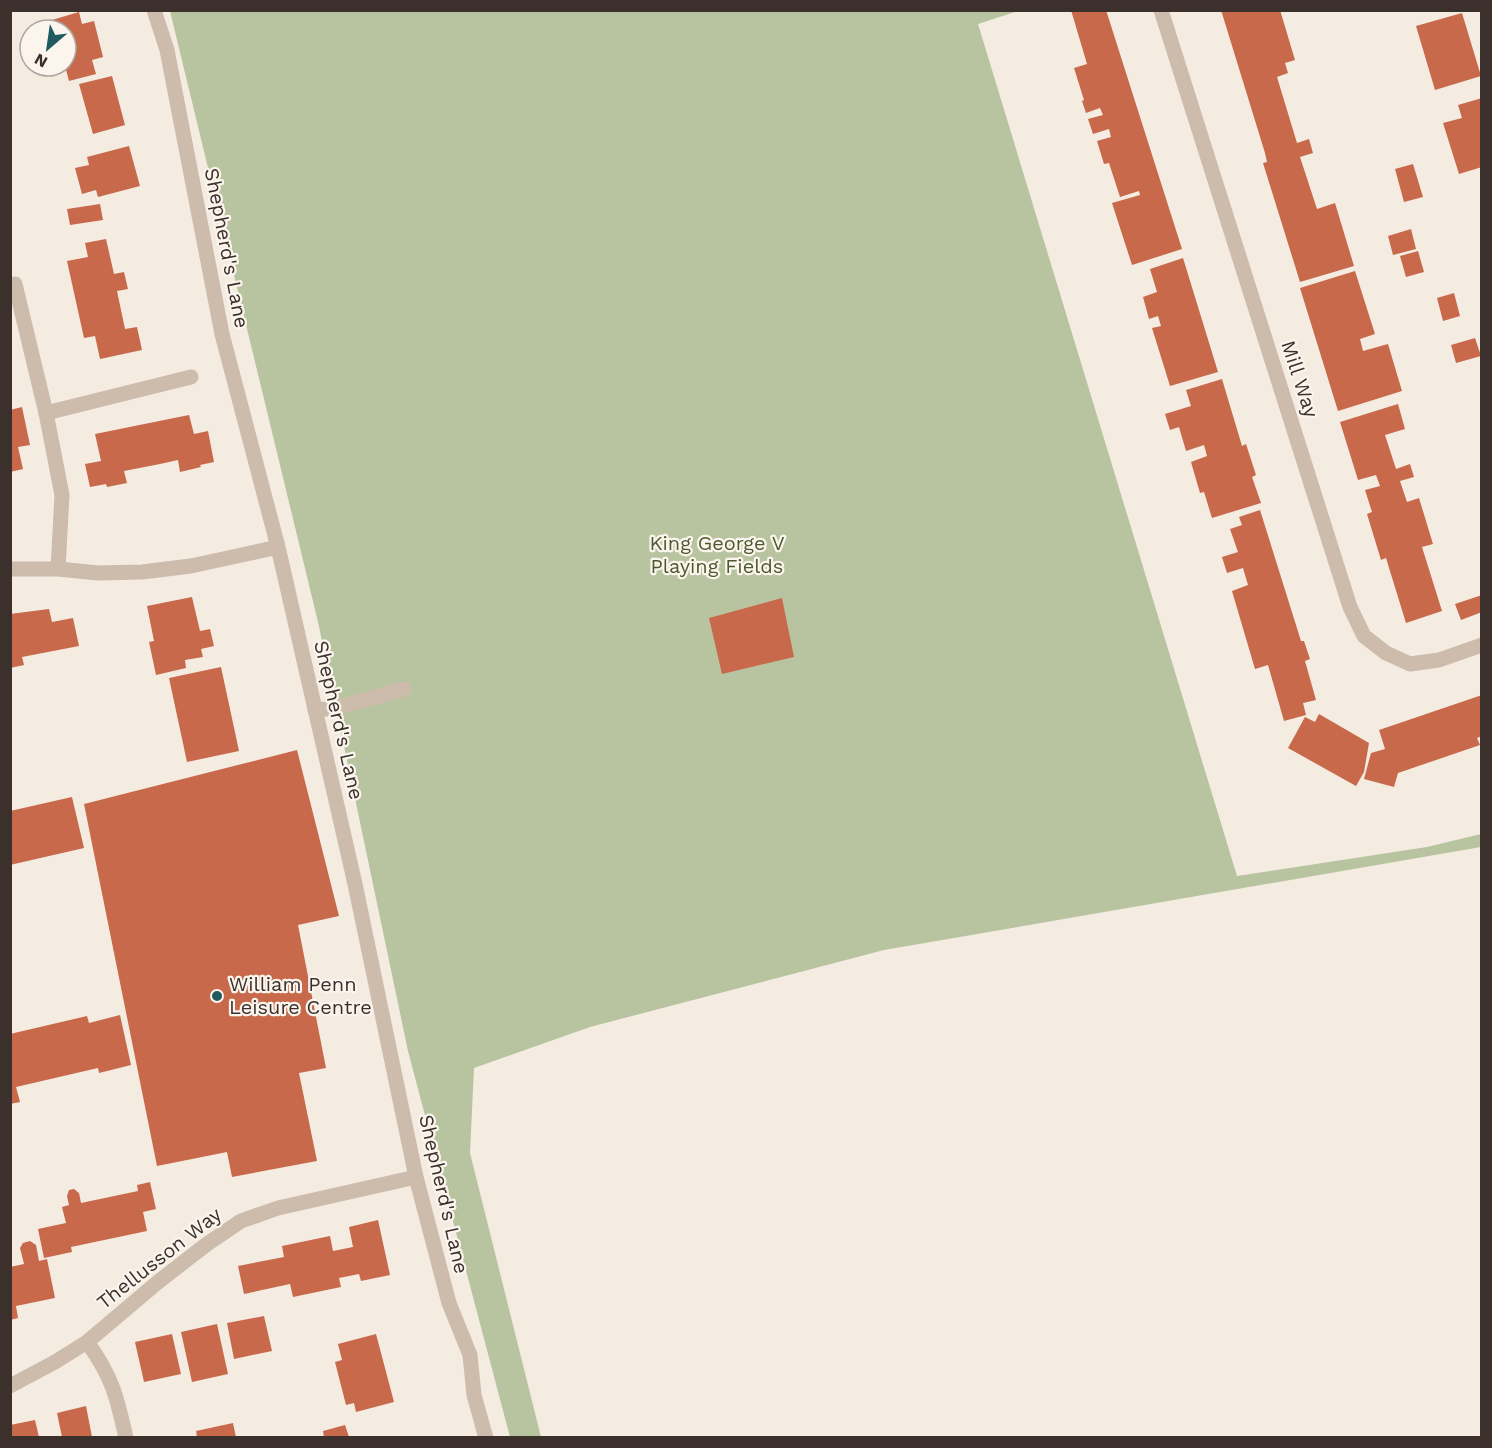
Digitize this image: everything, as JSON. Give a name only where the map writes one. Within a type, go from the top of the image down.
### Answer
[{"type":"street","name":"Shepherd's Lane","points":[[154,10],[166,50],[222,334],[278,547],[355,884],[416,1177],[449,1302],[470,1355],[474,1395],[486,1437]]},
{"type":"street","name":"Mill Way","points":[[1161,10],[1350,607],[1364,636],[1386,653],[1410,664],[1438,660],[1482,645]]},
{"type":"street","points":[[15,284],[46,412],[62,495],[58,569]]},
{"type":"street","points":[[46,412],[191,377]]},
{"type":"street","points":[[10,569],[58,569],[98,573],[142,572],[191,566],[278,547]]},
{"type":"street","points":[[315,710],[336,708],[404,689]]},
{"type":"street","name":"Thellusson Way","points":[[10,1386],[87,1342],[158,1282],[241,1221],[289,1206],[416,1177]]},
{"type":"street","points":[[87,1342],[103,1364],[114,1389],[126,1437]]},
{"type":"green space","name":"King George V Playing Fields","points":[[170,11],[1018,11],[978,24],[1237,876],[1427,847],[1481,834],[1481,847],[884,950],[590,1027],[474,1068],[470,1153],[541,1437],[510,1437],[408,1051],[318,622]]},
{"type":"building","points":[[1071,10],[1106,10],[1182,249],[1132,265],[1112,203],[1140,195],[1139,191],[1120,197],[1109,163],[1104,164],[1097,141],[1111,137],[1109,129],[1093,134],[1088,119],[1103,115],[1100,108],[1086,113],[1082,101],[1084,100],[1074,68],[1087,64]]},
{"type":"building","points":[[1221,10],[1280,10],[1295,60],[1285,63],[1288,73],[1277,77],[1297,143],[1309,139],[1313,153],[1300,157],[1317,209],[1335,203],[1354,266],[1300,282],[1263,163],[1267,162],[1265,153]]},
{"type":"building","points":[[79,12],[82,24],[94,21],[103,57],[92,60],[96,74],[69,81],[68,78],[78,78],[78,18],[59,18]]},
{"type":"building","points":[[1462,13],[1481,76],[1435,90],[1416,26]]},
{"type":"building","points":[[112,76],[125,125],[93,134],[79,84]]},
{"type":"building","points":[[1482,98],[1482,167],[1459,174],[1443,123],[1462,118],[1458,105]]},
{"type":"building","points":[[129,146],[140,186],[98,197],[96,190],[82,194],[75,168],[89,165],[87,157]]},
{"type":"building","points":[[1413,164],[1423,197],[1404,202],[1395,169]]},
{"type":"building","points":[[100,204],[103,220],[70,225],[67,209]]},
{"type":"building","points":[[1411,229],[1416,249],[1393,255],[1388,236]]},
{"type":"building","points":[[106,239],[114,274],[124,272],[128,289],[117,291],[125,329],[137,327],[142,350],[100,359],[95,336],[84,338],[67,261],[88,257],[85,243]]},
{"type":"building","points":[[1418,251],[1424,272],[1406,277],[1400,256]]},
{"type":"building","points":[[1183,258],[1218,372],[1170,386],[1152,328],[1161,326],[1158,316],[1149,319],[1143,297],[1157,292],[1150,269]]},
{"type":"building","points":[[1355,271],[1375,334],[1360,339],[1363,351],[1388,344],[1402,391],[1338,411],[1300,288]]},
{"type":"building","points":[[1454,293],[1460,316],[1443,321],[1437,298]]},
{"type":"building","points":[[1475,338],[1481,356],[1456,363],[1451,345]]},
{"type":"building","points":[[1222,379],[1242,446],[1246,444],[1256,475],[1252,477],[1261,503],[1212,518],[1204,492],[1200,493],[1191,462],[1207,456],[1204,445],[1186,451],[1179,427],[1170,430],[1165,414],[1191,406],[1186,390]]},
{"type":"building","points":[[1398,404],[1405,429],[1385,435],[1396,469],[1410,464],[1414,477],[1400,481],[1407,502],[1419,498],[1433,544],[1422,547],[1442,611],[1406,623],[1386,558],[1381,560],[1367,514],[1372,512],[1365,490],[1380,486],[1376,475],[1358,480],[1340,422]]},
{"type":"building","points":[[22,407],[30,445],[18,447],[23,469],[10,472],[10,410]]},
{"type":"building","points":[[189,415],[194,434],[208,431],[214,462],[180,472],[178,460],[124,471],[127,483],[107,487],[106,484],[90,487],[85,464],[101,461],[95,434]]},
{"type":"building","points":[[1260,510],[1301,641],[1304,641],[1310,659],[1305,661],[1316,700],[1303,703],[1306,715],[1284,721],[1268,665],[1255,669],[1232,591],[1248,585],[1243,568],[1227,573],[1222,557],[1238,552],[1230,529],[1242,525],[1239,517]]},
{"type":"building","points":[[1482,595],[1482,612],[1461,620],[1455,604]]},
{"type":"building","points":[[192,597],[200,631],[210,629],[214,646],[201,649],[203,657],[185,660],[186,668],[156,675],[149,642],[154,641],[147,606]]},
{"type":"building","points":[[782,598],[794,657],[722,674],[709,618]]},
{"type":"building","points":[[49,609],[52,622],[73,618],[79,646],[22,657],[24,665],[10,668],[10,614]]},
{"type":"building","points":[[221,667],[239,751],[187,762],[169,678]]},
{"type":"building","points":[[1482,695],[1482,736],[1477,738],[1480,745],[1398,773],[1394,787],[1364,779],[1371,753],[1385,749],[1379,730]]},
{"type":"building","points":[[1319,714],[1369,743],[1364,772],[1356,786],[1288,748],[1305,717],[1315,722]]},
{"type":"building","name":"William Penn Leisure Centre","points":[[297,750],[339,916],[298,925],[326,1068],[299,1073],[317,1161],[232,1177],[227,1152],[157,1166],[84,804]]},
{"type":"building","points":[[72,797],[84,848],[10,865],[10,811]]},
{"type":"building","points":[[120,1015],[131,1065],[99,1073],[98,1068],[16,1087],[20,1102],[10,1104],[10,1034],[87,1016],[89,1023]]},
{"type":"building","points":[[150,1182],[156,1209],[143,1212],[147,1231],[71,1247],[72,1252],[44,1258],[38,1229],[66,1223],[62,1207],[69,1205],[67,1196],[69,1190],[74,1189],[79,1193],[81,1203],[138,1191],[137,1185]]},
{"type":"building","points":[[378,1220],[390,1275],[361,1281],[359,1274],[339,1278],[341,1287],[293,1297],[290,1284],[244,1294],[238,1266],[284,1257],[282,1246],[330,1236],[333,1251],[353,1247],[349,1227]]},
{"type":"building","points":[[30,1241],[36,1245],[39,1261],[47,1259],[55,1298],[16,1306],[18,1318],[10,1320],[10,1267],[24,1264],[20,1248],[23,1243]]},
{"type":"building","points":[[264,1316],[272,1351],[234,1359],[227,1323]]},
{"type":"building","points":[[217,1324],[228,1374],[192,1382],[181,1332]]},
{"type":"building","points":[[172,1334],[181,1374],[144,1382],[135,1342]]},
{"type":"building","points":[[376,1334],[394,1402],[356,1412],[354,1403],[346,1405],[335,1362],[342,1360],[338,1344]]},
{"type":"building","points":[[86,1406],[92,1437],[62,1437],[57,1413]]},
{"type":"building","points":[[35,1420],[39,1437],[10,1437],[10,1425]]},
{"type":"building","points":[[233,1423],[236,1437],[197,1437],[196,1431]]},
{"type":"building","points":[[345,1425],[349,1437],[324,1437],[323,1431]]},
{"type":"place","name":"William Penn Leisure Centre","points":[[217,996]]}]
